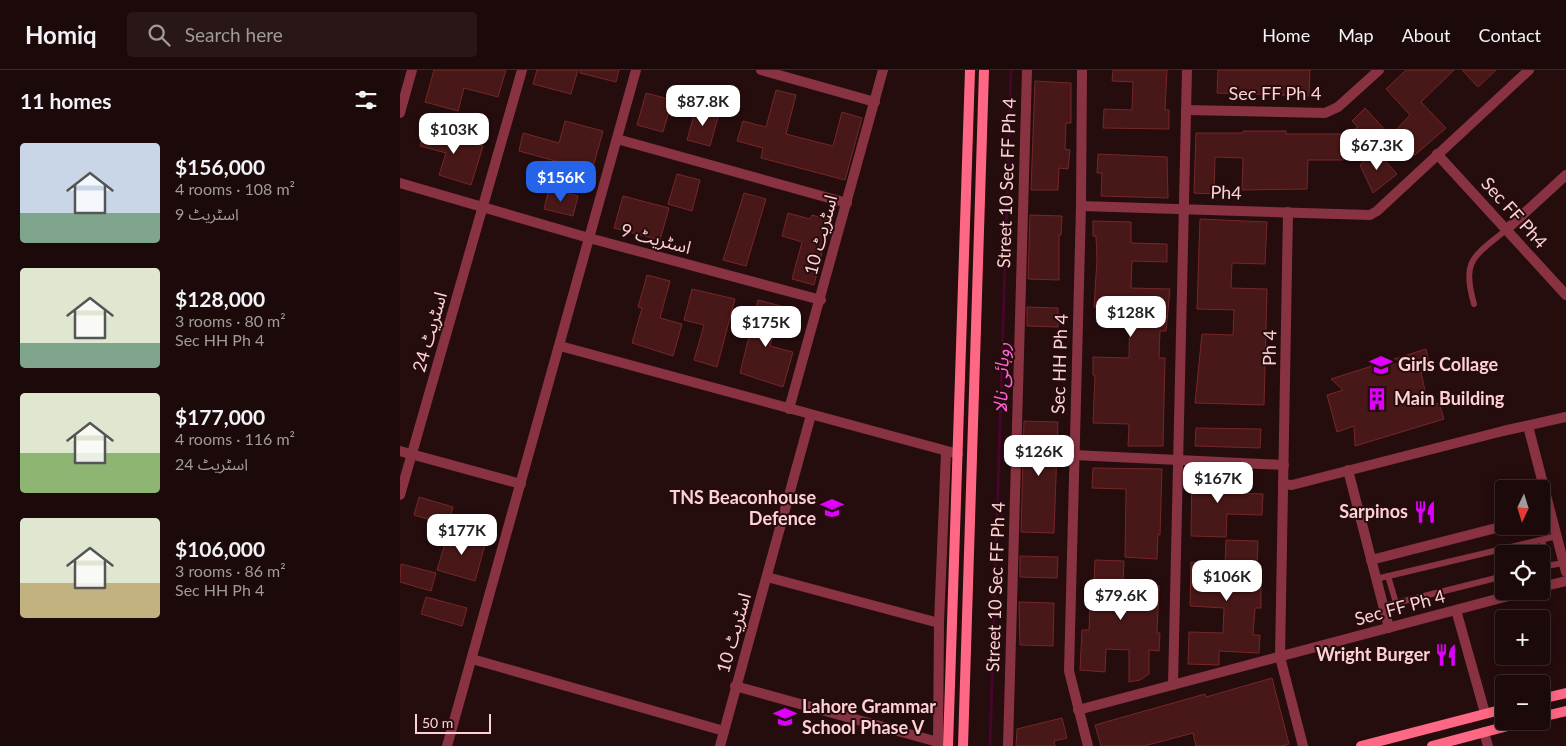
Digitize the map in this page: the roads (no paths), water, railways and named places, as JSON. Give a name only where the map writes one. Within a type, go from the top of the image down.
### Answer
[{"type":"main road","points":[[941,745],[953,594],[970,70]]},
{"type":"main road","points":[[963,746],[984,70]]},
{"type":"main road","points":[[1550,697],[1566,693]]},
{"type":"main road","points":[[1361,746],[1495,711]]},
{"type":"main road","points":[[1550,715],[1566,711]]},
{"type":"main road","points":[[1432,746],[1495,729]]},
{"type":"street","points":[[483,207],[522,70]]},
{"type":"street","points":[[447,746],[636,70]]},
{"type":"street","points":[[762,70],[875,102]]},
{"type":"street","name":"اسٹریٹ 10","points":[[789,409],[883,70]]},
{"type":"street","name":"Street 10 Sec FF Ph 4","points":[[1008,746],[1027,70]]},
{"type":"street","name":"Sec HH Ph 4","points":[[1082,70],[1081,206],[1068,671],[1088,746]]},
{"type":"street","points":[[1173,685],[1187,70]]},
{"type":"street","name":"Sec FF Ph 4","points":[[1186,110],[1325,113],[1338,107],[1379,70]]},
{"type":"street","points":[[1437,154],[1529,70]]},
{"type":"street","points":[[400,113],[407,73]]},
{"type":"street","points":[[617,140],[846,203]]},
{"type":"street","name":"Ph4","points":[[1081,206],[1370,215],[1378,211],[1437,154]]},
{"type":"street","name":"Sec FF Ph4","points":[[1437,154],[1566,295]]},
{"type":"street","points":[[1507,229],[1566,175]]},
{"type":"street","name":"اسٹریٹ 9","points":[[400,183],[589,238],[820,300]]},
{"type":"street","name":"اسٹریٹ 24","points":[[400,495],[483,207]]},
{"type":"street","name":"Ph 4","points":[[1280,657],[1288,212]]},
{"type":"street","points":[[560,346],[958,454]]},
{"type":"street","name":"اسٹریٹ 10","points":[[720,746],[811,415]]},
{"type":"street","points":[[1283,484],[1292,485],[1566,417]]},
{"type":"street","points":[[1528,426],[1539,480]]},
{"type":"street","points":[[400,450],[521,484]]},
{"type":"street","points":[[735,686],[941,745],[939,623],[946,452]]},
{"type":"street","points":[[1074,456],[1284,465]]},
{"type":"street","points":[[1348,470],[1389,628]]},
{"type":"street","points":[[1550,522],[1557,536],[1564,567]]},
{"type":"street","points":[[1371,560],[1495,528]]},
{"type":"street","points":[[767,577],[939,623]]},
{"type":"street","points":[[1550,585],[1566,581]]},
{"type":"street","points":[[940,592],[953,594]]},
{"type":"street","name":"Sec FF Ph 4","points":[[1078,710],[1495,600]]},
{"type":"street","points":[[1456,610],[1485,713]]},
{"type":"street","points":[[1280,657],[1303,746]]},
{"type":"street","points":[[472,659],[724,731]]},
{"type":"street","points":[[1484,732],[1488,746]]},
{"type":"lane","points":[[1474,304],[1467,272],[1471,262],[1507,229]]},
{"type":"lane","points":[[1376,578],[1557,536]]},
{"type":"lane","points":[[1542,540],[1543,545]]},
{"type":"lane","points":[[1550,566],[1564,567]]},
{"type":"lane","points":[[1388,576],[1396,603]]},
{"type":"lane","points":[[1384,606],[1495,578]]},
{"type":"waterway","name":"روہائی نالا","points":[[990,746],[1011,70]]},
{"type":"place","name":"Girls Collage","points":[[1381,365]]},
{"type":"place","name":"Main Building","points":[[1377,399]]},
{"type":"place","name":"TNS Beaconhouse Defence","points":[[832,508]]},
{"type":"place","name":"Sarpinos","points":[[1425,512]]},
{"type":"place","name":"Wright Burger","points":[[1446,655]]},
{"type":"place","name":"Lahore Grammar School Phase V","points":[[785,717]]}]
